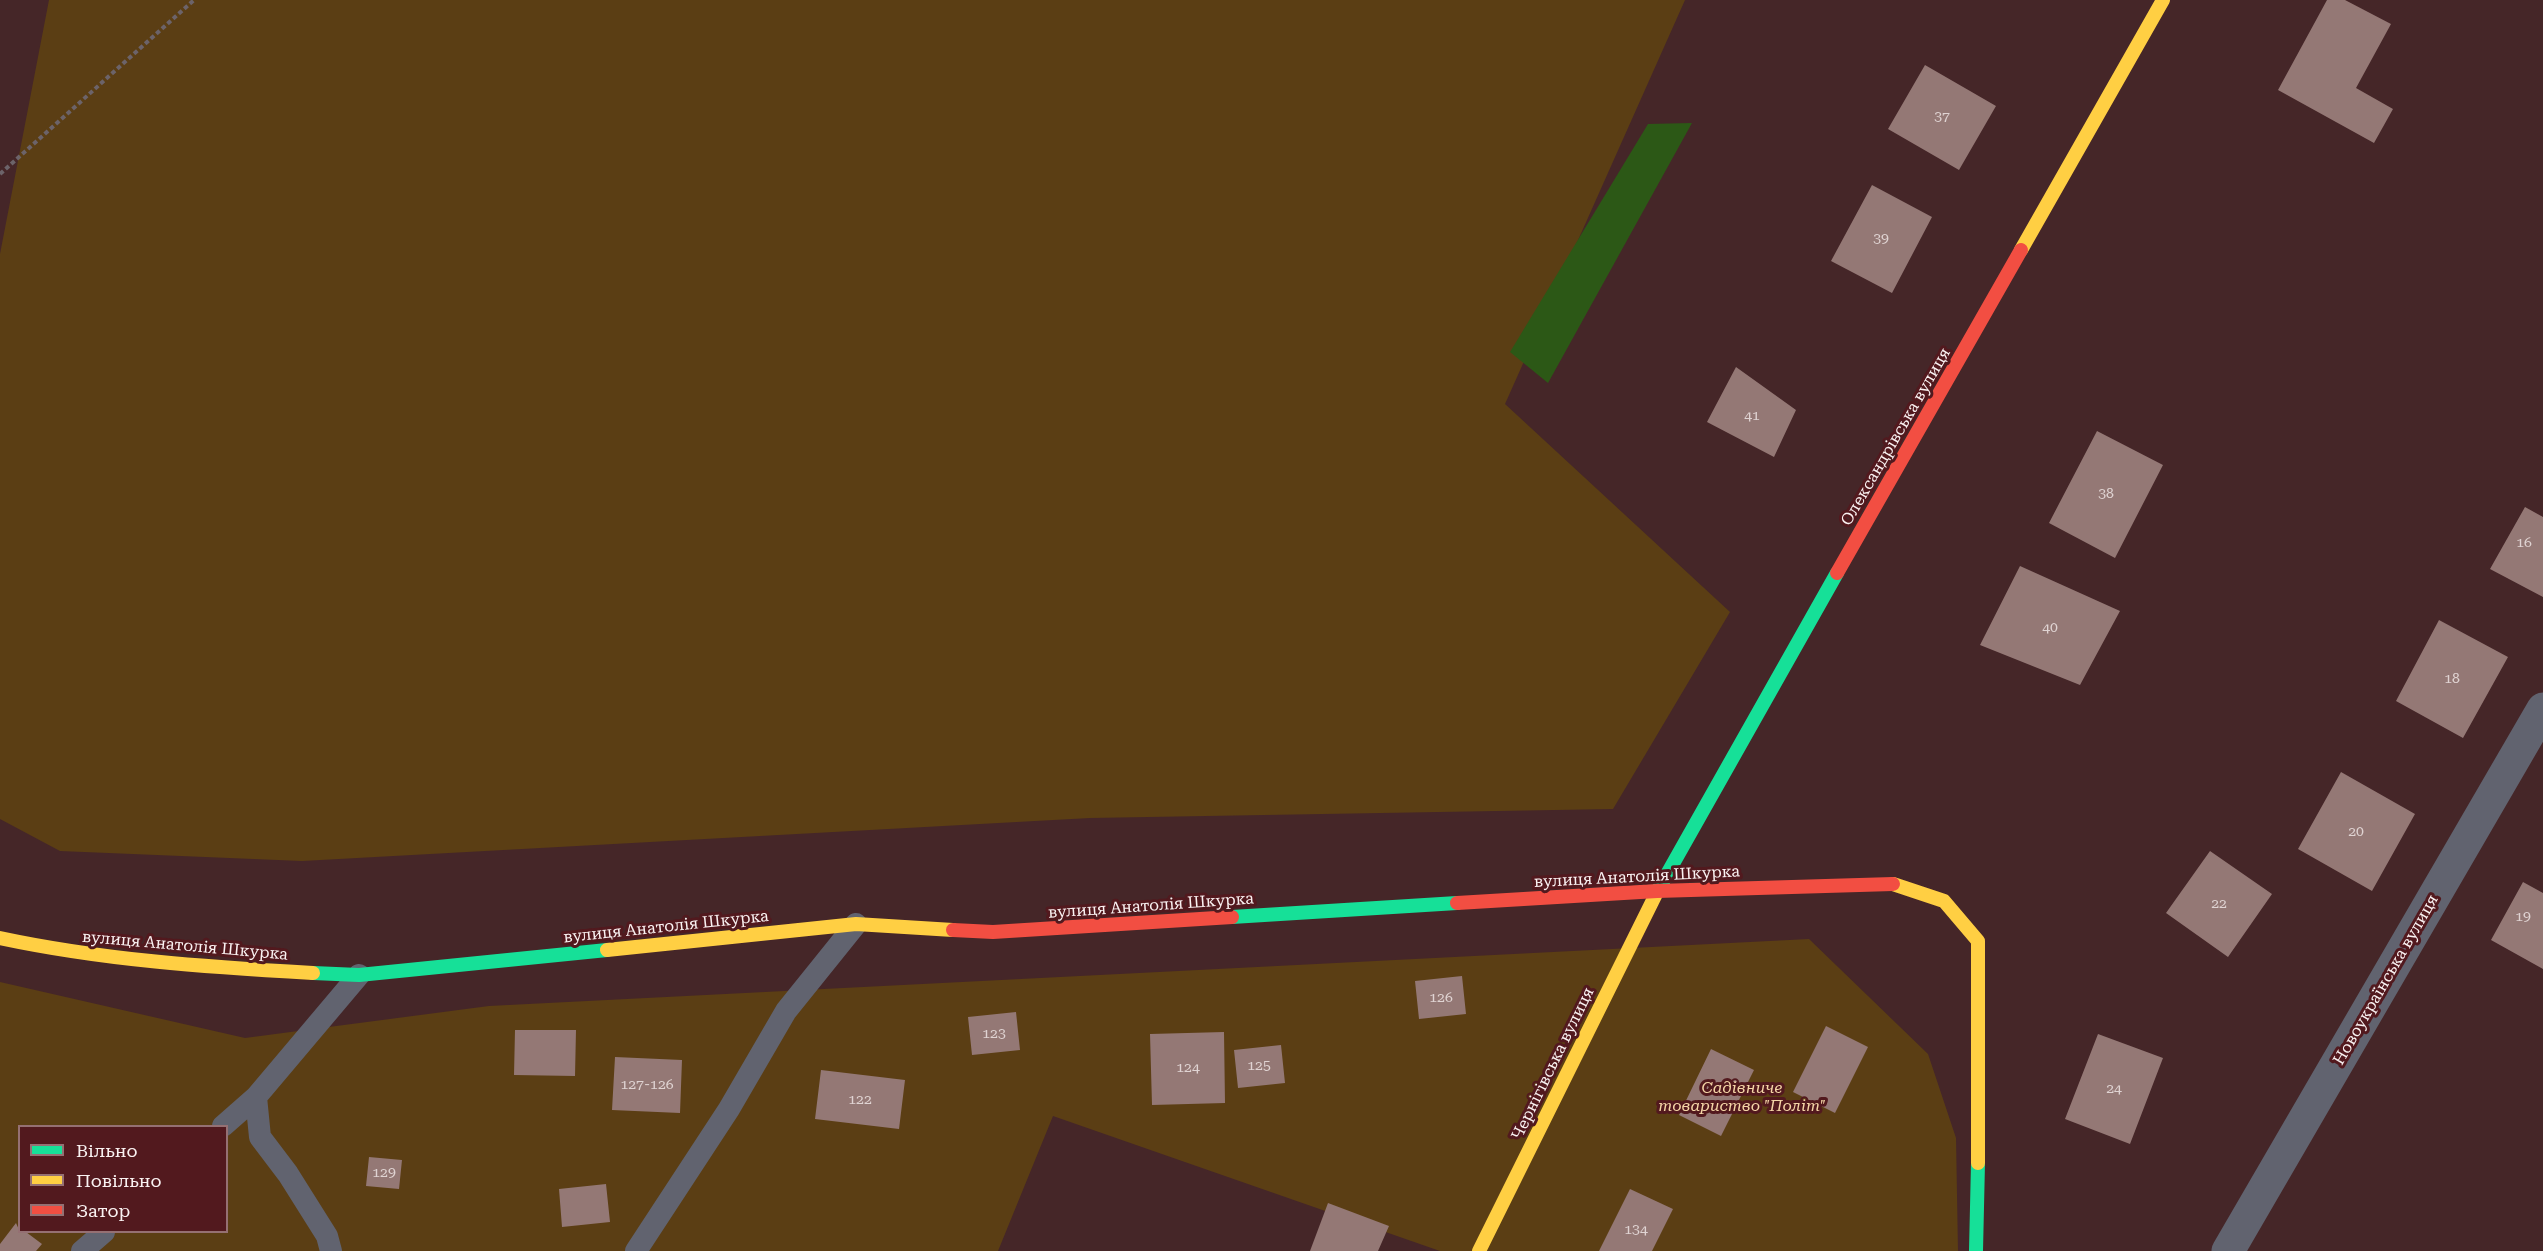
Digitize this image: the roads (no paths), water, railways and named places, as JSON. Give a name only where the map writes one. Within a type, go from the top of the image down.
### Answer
[{"type":"street","name":"Олександрівська вулиця","points":[[1657,891],[2163,0]]},
{"type":"street","name":"Новоукраїнська вулиця","points":[[2228,1251],[2543,709]]},
{"type":"street","name":"вулиця Анатолія Шкурка","points":[[0,938],[69,953],[209,967],[359,975],[856,924],[993,932],[1657,891],[1890,883],[1944,901],[1978,941],[1976,982],[1980,1061],[1976,1251]]},
{"type":"street","name":"Чернігівська вулиця","points":[[1479,1251],[1657,891]]},
{"type":"lane","points":[[636,1251],[729,1109],[786,1011],[856,924]]},
{"type":"lane","points":[[224,1125],[256,1097],[359,975]]},
{"type":"lane","points":[[256,1097],[260,1137],[288,1174],[327,1236],[331,1251]]},
{"type":"lane","points":[[82,1251],[103,1233]]},
{"type":"park label","name":"Садівниче товариство \"Політ\"","points":[[1742,1097]]}]
